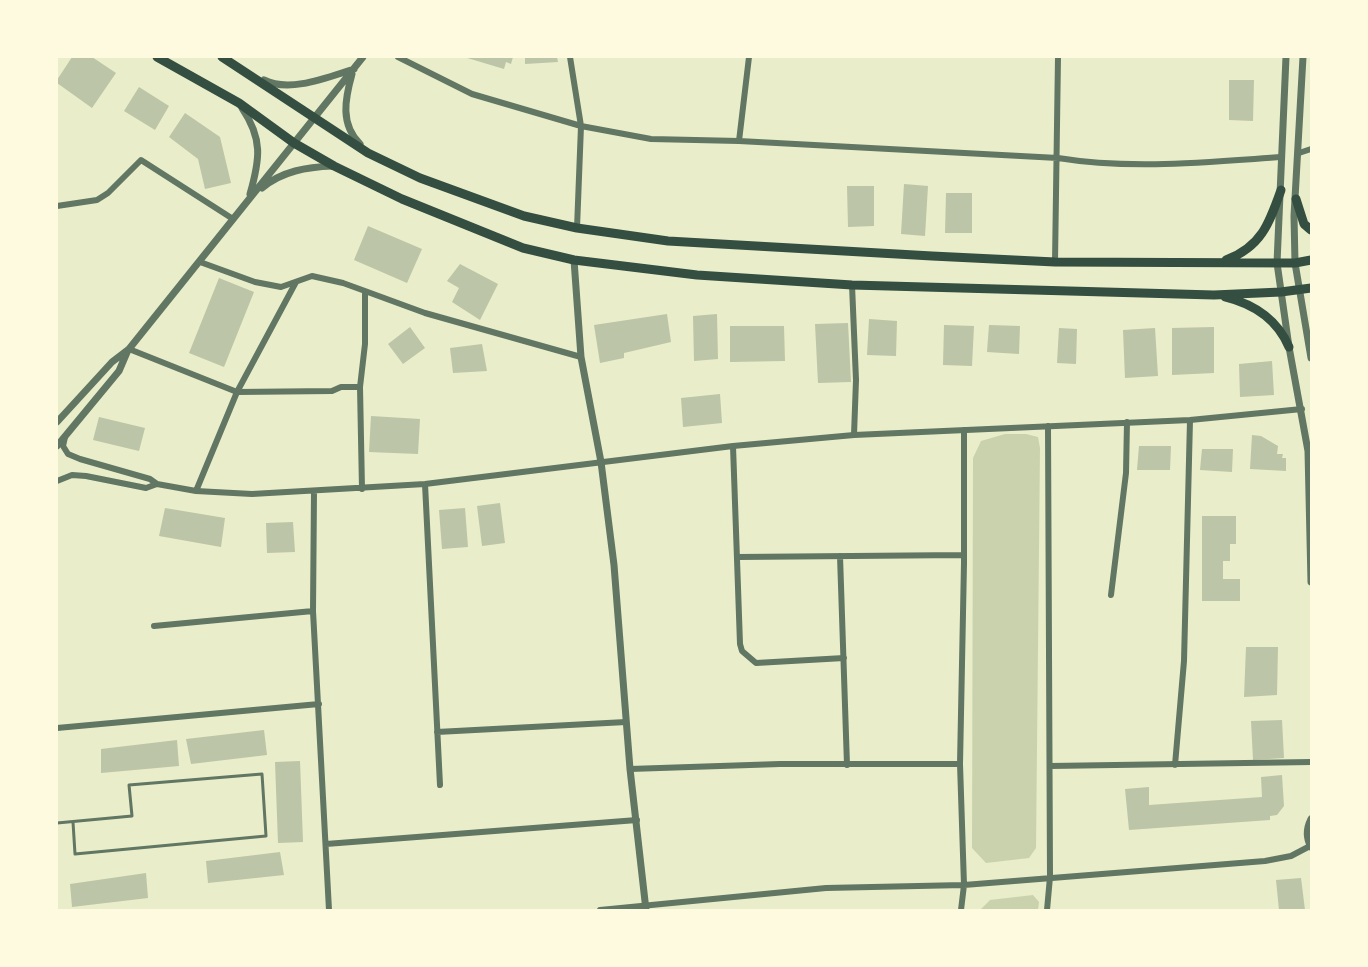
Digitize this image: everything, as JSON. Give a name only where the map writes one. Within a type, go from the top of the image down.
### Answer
[{"type":"main road","points":[[157,57],[239,103],[294,143],[334,166],[402,199],[523,248],[574,261],[697,275],[852,285],[1214,295],[1300,291],[1311,288]]},
{"type":"main road","points":[[222,57],[368,153],[420,178],[524,216],[577,228],[668,241],[1055,262],[1295,263],[1311,260]]},
{"type":"main road","points":[[1208,263],[1239,255],[1253,246],[1265,229],[1281,190]]},
{"type":"main road","points":[[1296,199],[1304,224],[1311,230]]},
{"type":"main road","points":[[1214,295],[1244,303],[1265,315],[1283,333],[1289,346]]},
{"type":"street","points":[[57,422],[112,362],[129,349],[363,57]]},
{"type":"street","points":[[398,57],[472,94],[581,126],[651,139],[739,141],[1058,158],[1078,161],[1176,164],[1282,158]]},
{"type":"street","points":[[570,57],[581,126],[577,228]]},
{"type":"street","points":[[739,141],[749,57]]},
{"type":"street","points":[[1055,262],[1058,57]]},
{"type":"street","points":[[1286,57],[1277,263],[1310,470],[1311,582]]},
{"type":"street","points":[[1303,57],[1295,263],[1311,358]]},
{"type":"street","points":[[238,68],[272,84],[297,84],[354,69]]},
{"type":"street","points":[[354,69],[346,96],[345,117],[353,138],[368,153]]},
{"type":"street","points":[[239,103],[254,125],[258,150],[255,175],[248,200]]},
{"type":"street","points":[[1299,153],[1311,149]]},
{"type":"street","points":[[57,206],[97,200],[108,193],[141,160],[233,219]]},
{"type":"street","points":[[248,200],[270,182],[292,172],[310,167],[334,166]]},
{"type":"street","points":[[574,261],[581,357],[601,462],[614,565],[630,769],[646,908]]},
{"type":"street","points":[[200,262],[255,282],[281,288],[312,276],[343,283],[425,313],[581,357]]},
{"type":"street","points":[[196,491],[237,392],[296,282]]},
{"type":"street","points":[[852,285],[856,380],[854,435]]},
{"type":"street","points":[[362,489],[360,387],[365,344],[365,291]]},
{"type":"street","points":[[129,349],[237,392],[332,391],[341,387],[360,387]]},
{"type":"street","points":[[57,446],[119,372],[129,349]]},
{"type":"street","points":[[65,437],[63,446],[68,454],[98,466],[150,479],[157,484],[196,491],[252,494],[425,484],[733,446],[854,435],[1190,420],[1302,409]]},
{"type":"street","points":[[1175,765],[1184,661],[1190,420]]},
{"type":"street","points":[[1111,594],[1126,473],[1127,422]]},
{"type":"street","points":[[1047,910],[1050,877],[1048,426]]},
{"type":"street","points":[[961,910],[964,885],[960,764],[964,430]]},
{"type":"street","points":[[733,446],[742,651],[756,663],[844,658]]},
{"type":"street","points":[[57,481],[72,475],[146,488],[157,484]]},
{"type":"street","points":[[425,484],[440,785]]},
{"type":"street","points":[[314,492],[313,611],[329,910]]},
{"type":"street","points":[[738,557],[964,555]]},
{"type":"street","points":[[840,556],[847,765]]},
{"type":"street","points":[[154,626],[313,611]]},
{"type":"street","points":[[57,728],[319,704]]},
{"type":"street","points":[[437,732],[626,722]]},
{"type":"street","points":[[1050,766],[1311,762]]},
{"type":"street","points":[[630,769],[780,764],[960,764]]},
{"type":"street","points":[[600,910],[646,908],[826,888],[964,885],[1265,861],[1291,856],[1310,846],[1307,829],[1311,819]]},
{"type":"street","points":[[326,844],[637,820]]},
{"type":"lane","points":[[57,824],[73,822],[132,816],[129,785],[262,774],[266,836],[75,854],[73,822]]},
{"type":"green space","points":[[1005,434],[1026,434],[1038,437],[1040,448],[1036,848],[1029,858],[986,863],[972,848],[973,458],[981,441]]},
{"type":"green space","points":[[1033,895],[1039,902],[1038,910],[980,910],[990,900]]},
{"type":"building","points":[[72,57],[92,57],[116,73],[92,108],[57,83]]},
{"type":"building","points":[[464,57],[513,57],[511,64],[506,62],[504,69]]},
{"type":"building","points":[[525,57],[557,57],[558,62],[525,64]]},
{"type":"building","points":[[1229,80],[1254,80],[1253,121],[1229,120]]},
{"type":"building","points":[[139,87],[169,106],[155,130],[124,111]]},
{"type":"building","points":[[185,113],[220,137],[231,183],[205,189],[198,159],[169,137]]},
{"type":"building","points":[[904,184],[928,186],[925,236],[901,234]]},
{"type":"building","points":[[847,186],[874,186],[874,226],[848,227]]},
{"type":"building","points":[[946,193],[972,193],[972,233],[945,233]]},
{"type":"building","points":[[368,226],[422,249],[407,283],[354,260]]},
{"type":"building","points":[[460,264],[498,284],[480,320],[452,302],[459,288],[447,281]]},
{"type":"building","points":[[219,278],[254,292],[224,367],[189,353]]},
{"type":"building","points":[[667,314],[671,342],[624,353],[624,358],[600,363],[594,325]]},
{"type":"building","points":[[717,314],[718,359],[694,361],[693,316]]},
{"type":"building","points":[[869,319],[897,321],[896,356],[867,355]]},
{"type":"building","points":[[848,323],[851,382],[818,383],[815,324]]},
{"type":"building","points":[[944,325],[974,326],[972,366],[943,365]]},
{"type":"building","points":[[989,325],[1020,326],[1019,354],[987,352]]},
{"type":"building","points":[[730,326],[784,326],[785,361],[730,362]]},
{"type":"building","points":[[410,327],[425,348],[403,364],[388,344]]},
{"type":"building","points":[[1214,327],[1214,373],[1172,375],[1172,328]]},
{"type":"building","points":[[1059,328],[1077,329],[1076,364],[1057,363]]},
{"type":"building","points":[[1155,328],[1158,376],[1125,378],[1123,330]]},
{"type":"building","points":[[482,344],[487,371],[453,373],[450,348]]},
{"type":"building","points":[[1272,361],[1274,395],[1240,397],[1239,364]]},
{"type":"building","points":[[720,394],[722,423],[683,427],[681,398]]},
{"type":"building","points":[[371,416],[420,419],[418,454],[369,452]]},
{"type":"building","points":[[99,417],[145,428],[139,451],[93,440]]},
{"type":"building","points":[[1252,435],[1261,436],[1278,446],[1277,454],[1283,454],[1282,458],[1286,458],[1286,471],[1250,469]]},
{"type":"building","points":[[1139,446],[1171,446],[1170,470],[1137,470]]},
{"type":"building","points":[[1202,449],[1233,449],[1232,472],[1200,470]]},
{"type":"building","points":[[500,503],[505,543],[482,546],[477,506]]},
{"type":"building","points":[[165,508],[225,518],[221,547],[159,536]]},
{"type":"building","points":[[465,508],[468,547],[442,549],[439,510]]},
{"type":"building","points":[[1202,516],[1236,516],[1236,544],[1230,544],[1230,561],[1223,561],[1223,579],[1240,579],[1240,601],[1202,601]]},
{"type":"building","points":[[293,522],[295,552],[267,553],[266,523]]},
{"type":"building","points":[[1246,647],[1278,647],[1277,695],[1244,697]]},
{"type":"building","points":[[1282,720],[1284,758],[1253,760],[1251,721]]},
{"type":"building","points":[[264,730],[267,755],[191,764],[186,739]]},
{"type":"building","points":[[177,740],[179,766],[101,773],[101,749]]},
{"type":"building","points":[[300,761],[303,842],[278,843],[275,762]]},
{"type":"building","points":[[1282,775],[1284,806],[1277,815],[1270,816],[1270,820],[1129,830],[1125,789],[1149,787],[1149,805],[1262,797],[1261,777]]},
{"type":"building","points":[[280,852],[284,875],[208,883],[206,861]]},
{"type":"building","points":[[146,873],[148,898],[72,907],[70,884]]},
{"type":"building","points":[[1301,878],[1305,910],[1279,910],[1276,880]]}]
